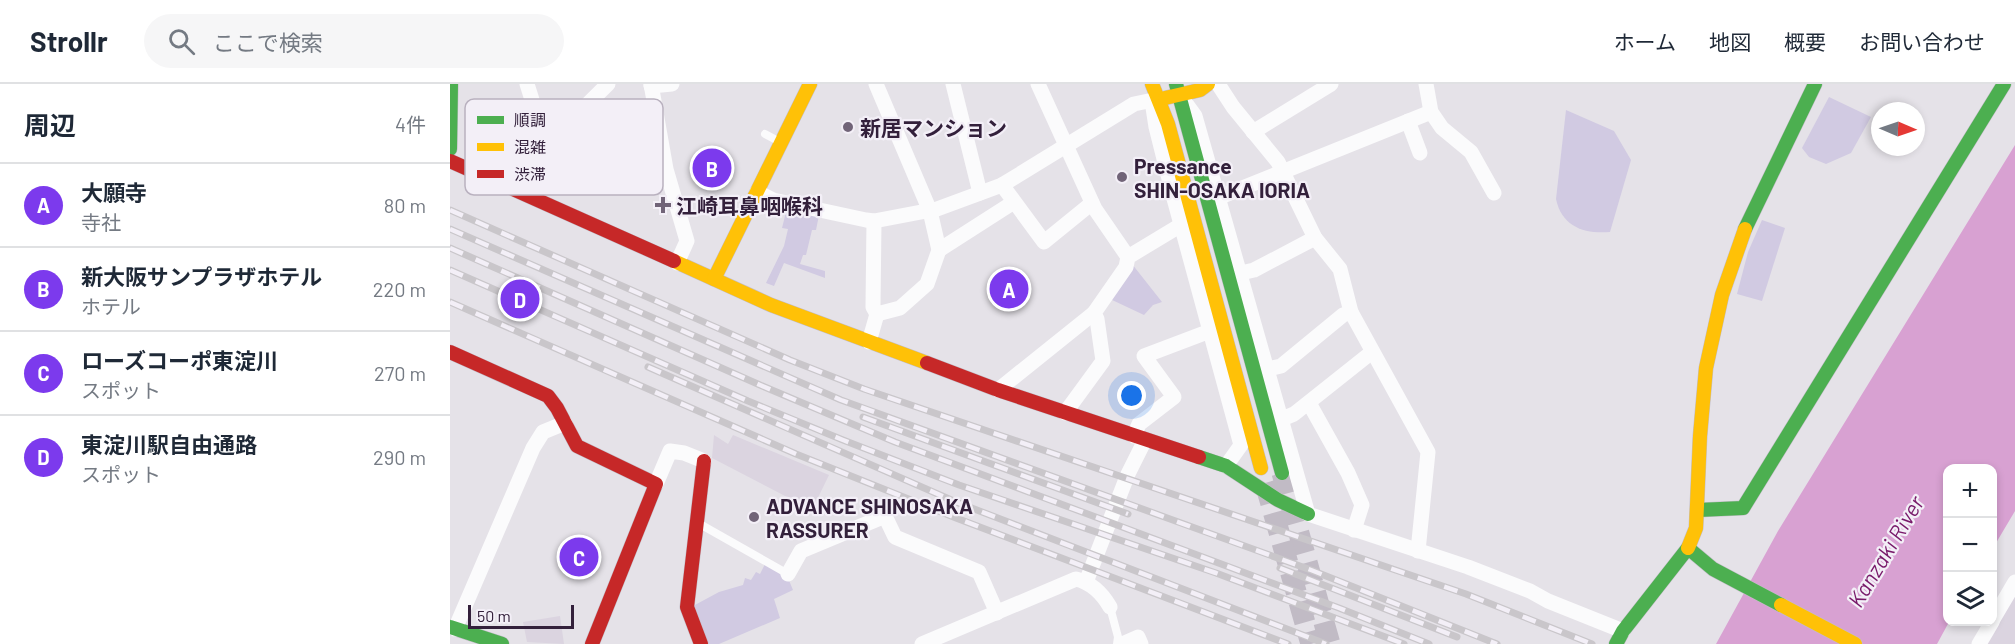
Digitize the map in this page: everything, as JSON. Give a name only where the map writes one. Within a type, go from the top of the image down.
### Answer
[{"type":"street","points":[[450,149],[451,84]]},
{"type":"street","points":[[527,84],[532,99]]},
{"type":"street","points":[[592,99],[608,84]]},
{"type":"street","points":[[651,85],[672,84]]},
{"type":"street","points":[[714,279],[810,84]]},
{"type":"street","points":[[876,84],[930,211],[939,250],[927,285],[900,308],[877,314]]},
{"type":"street","points":[[953,84],[980,193]]},
{"type":"street","points":[[998,390],[1094,313],[1126,267],[1128,257],[1092,203],[1038,84]]},
{"type":"street","points":[[1151,84],[1155,100],[1156,127],[1240,445],[1226,466]]},
{"type":"street","points":[[757,192],[773,200],[874,221],[930,211],[1002,185],[1134,104],[1155,100],[1177,89],[1200,90],[1208,84]]},
{"type":"street","points":[[1218,84],[1283,172],[1316,238],[1340,269],[1352,312],[1428,452],[1418,551]]},
{"type":"street","points":[[1253,132],[1331,84]]},
{"type":"street","points":[[1426,84],[1431,112],[1442,128],[1472,152],[1494,193]]},
{"type":"street","points":[[525,195],[771,305],[998,390],[1226,466],[1278,500],[1308,514],[1468,567],[1530,591],[1620,637],[1688,548],[1696,528],[1706,368],[1722,295],[1742,234],[1815,84]]},
{"type":"street","points":[[1698,510],[1743,508],[2004,84]]},
{"type":"street","points":[[1177,89],[1195,116],[1220,197],[1308,514]]},
{"type":"street","points":[[1177,89],[1282,473]]},
{"type":"street","points":[[1155,100],[1168,124],[1261,468]]},
{"type":"street","points":[[1220,197],[1431,112]]},
{"type":"street","points":[[1408,121],[1420,153]]},
{"type":"street","points":[[663,152],[687,241],[677,263]]},
{"type":"street","points":[[450,161],[465,168]]},
{"type":"street","points":[[1002,185],[1044,242],[1092,203]]},
{"type":"street","points":[[939,250],[1014,202]]},
{"type":"street","points":[[869,342],[877,314],[873,307],[874,221]]},
{"type":"street","points":[[1128,257],[1181,225]]},
{"type":"street","points":[[1241,273],[1254,270],[1316,238]]},
{"type":"street","points":[[1268,369],[1281,366],[1343,315],[1352,312]]},
{"type":"street","points":[[1065,413],[1102,361],[1097,319],[1094,313]]},
{"type":"street","points":[[1086,582],[1128,474],[1140,438],[1139,424],[1174,397],[1144,356],[1210,332]]},
{"type":"street","points":[[450,352],[548,396],[558,407],[573,441],[582,450],[656,484]]},
{"type":"street","points":[[1282,419],[1294,414],[1309,403],[1372,352]]},
{"type":"street","points":[[1309,403],[1348,473],[1362,505],[1354,530]]},
{"type":"street","points":[[502,644],[453,628],[533,448],[543,432],[565,423]]},
{"type":"street","points":[[592,644],[670,451],[684,453],[704,461],[687,607],[701,644]]},
{"type":"street","points":[[788,574],[801,551],[885,516],[895,537],[979,572],[997,613]]},
{"type":"street","points":[[1688,548],[1713,569],[1855,644]]},
{"type":"street","points":[[922,644],[945,640],[997,613],[1076,579],[1086,582],[1103,595],[1110,607]]},
{"type":"street","points":[[1997,613],[2015,582]]},
{"type":"street","points":[[1979,644],[1989,626]]},
{"type":"street","points":[[1120,644],[1138,637],[1141,644]]},
{"type":"lane","points":[[765,134],[781,142]]},
{"type":"lane","points":[[697,522],[788,574]]},
{"type":"lane","points":[[1110,607],[1120,644]]},
{"type":"shaded area","points":[[1829,97],[1871,117],[1851,153],[1826,164],[1809,157],[1802,148]]},
{"type":"shaded area","points":[[1566,110],[1614,131],[1631,160],[1610,232],[1591,232],[1576,227],[1563,216],[1559,209],[1556,199]]},
{"type":"shaded area","points":[[787,208],[819,215],[816,230],[812,230],[806,255],[803,255],[800,264],[825,271],[825,278],[784,263],[774,286],[766,283],[784,246],[788,229],[782,228]]},
{"type":"shaded area","points":[[1762,220],[1785,228],[1762,301],[1737,294],[1748,252]]},
{"type":"shaded area","points":[[1132,264],[1162,302],[1153,305],[1144,315],[1110,299]]},
{"type":"shaded area","points":[[714,435],[728,444],[733,435],[829,475],[812,510],[712,458]]},
{"type":"shaded area","points":[[765,564],[788,578],[793,590],[774,599],[780,618],[719,644],[708,644],[693,606],[719,592],[743,585],[745,578],[751,580],[756,572],[760,574]]},
{"type":"shaded area","points":[[2015,595],[2015,644],[1987,644]]},
{"type":"shaded area","points":[[560,616],[564,644],[527,642],[523,622]]},
{"type":"water","name":"Kanzaki River","points":[[2015,145],[2015,511],[1997,541],[1997,464],[1943,464],[1943,626],[1947,626],[1937,644],[1716,644],[1778,531]]},
{"type":"tunnel","points":[[1282,473],[1330,644]]},
{"type":"tunnel","points":[[1265,483],[1311,644]]},
{"type":"railway","points":[[450,210],[790,360],[864,389],[1466,594],[1592,644]]},
{"type":"railway","points":[[450,229],[841,400],[1311,570],[1497,644]]},
{"type":"railway","points":[[450,248],[895,442],[1339,608],[1429,644]]},
{"type":"railway","points":[[450,270],[748,401],[843,440],[959,485],[1216,573],[1404,644]]},
{"type":"railway","points":[[450,302],[796,454],[956,518],[1288,644]]},
{"type":"railway","points":[[648,367],[956,502],[1326,644]]},
{"type":"railway","points":[[863,417],[1128,514]]},
{"type":"railway","points":[[1280,568],[1457,637]]},
{"type":"traffic: fast","points":[[450,149],[451,84]]},
{"type":"traffic: fast","points":[[1176,84],[1282,473]]},
{"type":"traffic: fast","points":[[1745,229],[1815,84]]},
{"type":"traffic: fast","points":[[1698,510],[1743,508],[2004,84]]},
{"type":"traffic: fast","points":[[1199,457],[1226,466],[1278,500],[1308,514]]},
{"type":"traffic: fast","points":[[1616,644],[1623,631],[1688,548],[1713,569],[1781,605]]},
{"type":"traffic: fast","points":[[450,627],[502,644]]},
{"type":"traffic: slow","points":[[714,279],[810,84]]},
{"type":"traffic: slow","points":[[1152,84],[1168,124],[1261,468]]},
{"type":"traffic: slow","points":[[1165,98],[1200,90],[1208,84]]},
{"type":"traffic: slow","points":[[1688,548],[1696,528],[1706,368],[1722,295],[1745,229]]},
{"type":"traffic: slow","points":[[674,261],[771,305],[927,363]]},
{"type":"traffic: slow","points":[[1781,605],[1855,644]]},
{"type":"traffic: jam","points":[[450,161],[465,168]]},
{"type":"traffic: jam","points":[[526,195],[674,261]]},
{"type":"traffic: jam","points":[[450,352],[548,396],[577,446],[656,484],[592,644]]},
{"type":"traffic: jam","points":[[927,363],[998,390],[1199,457]]},
{"type":"traffic: jam","points":[[701,644],[687,607],[704,461]]},
{"type":"place","name":"新居マンション","points":[[848,127]]},
{"type":"place","name":"新大阪サンプラザホテル","points":[[712,168]]},
{"type":"place","name":"Pressance SHIN-OSAKA IORIA","points":[[1122,177]]},
{"type":"place","name":"江崎耳鼻咽喉科","points":[[663,205]]},
{"type":"place","name":"大願寺","points":[[1009,289]]},
{"type":"place","name":"東淀川駅自由通路","points":[[520,299]]},
{"type":"place","name":"ADVANCE SHINOSAKA RASSURER","points":[[754,517]]},
{"type":"place","name":"ローズコーポ東淀川","points":[[579,557]]}]
